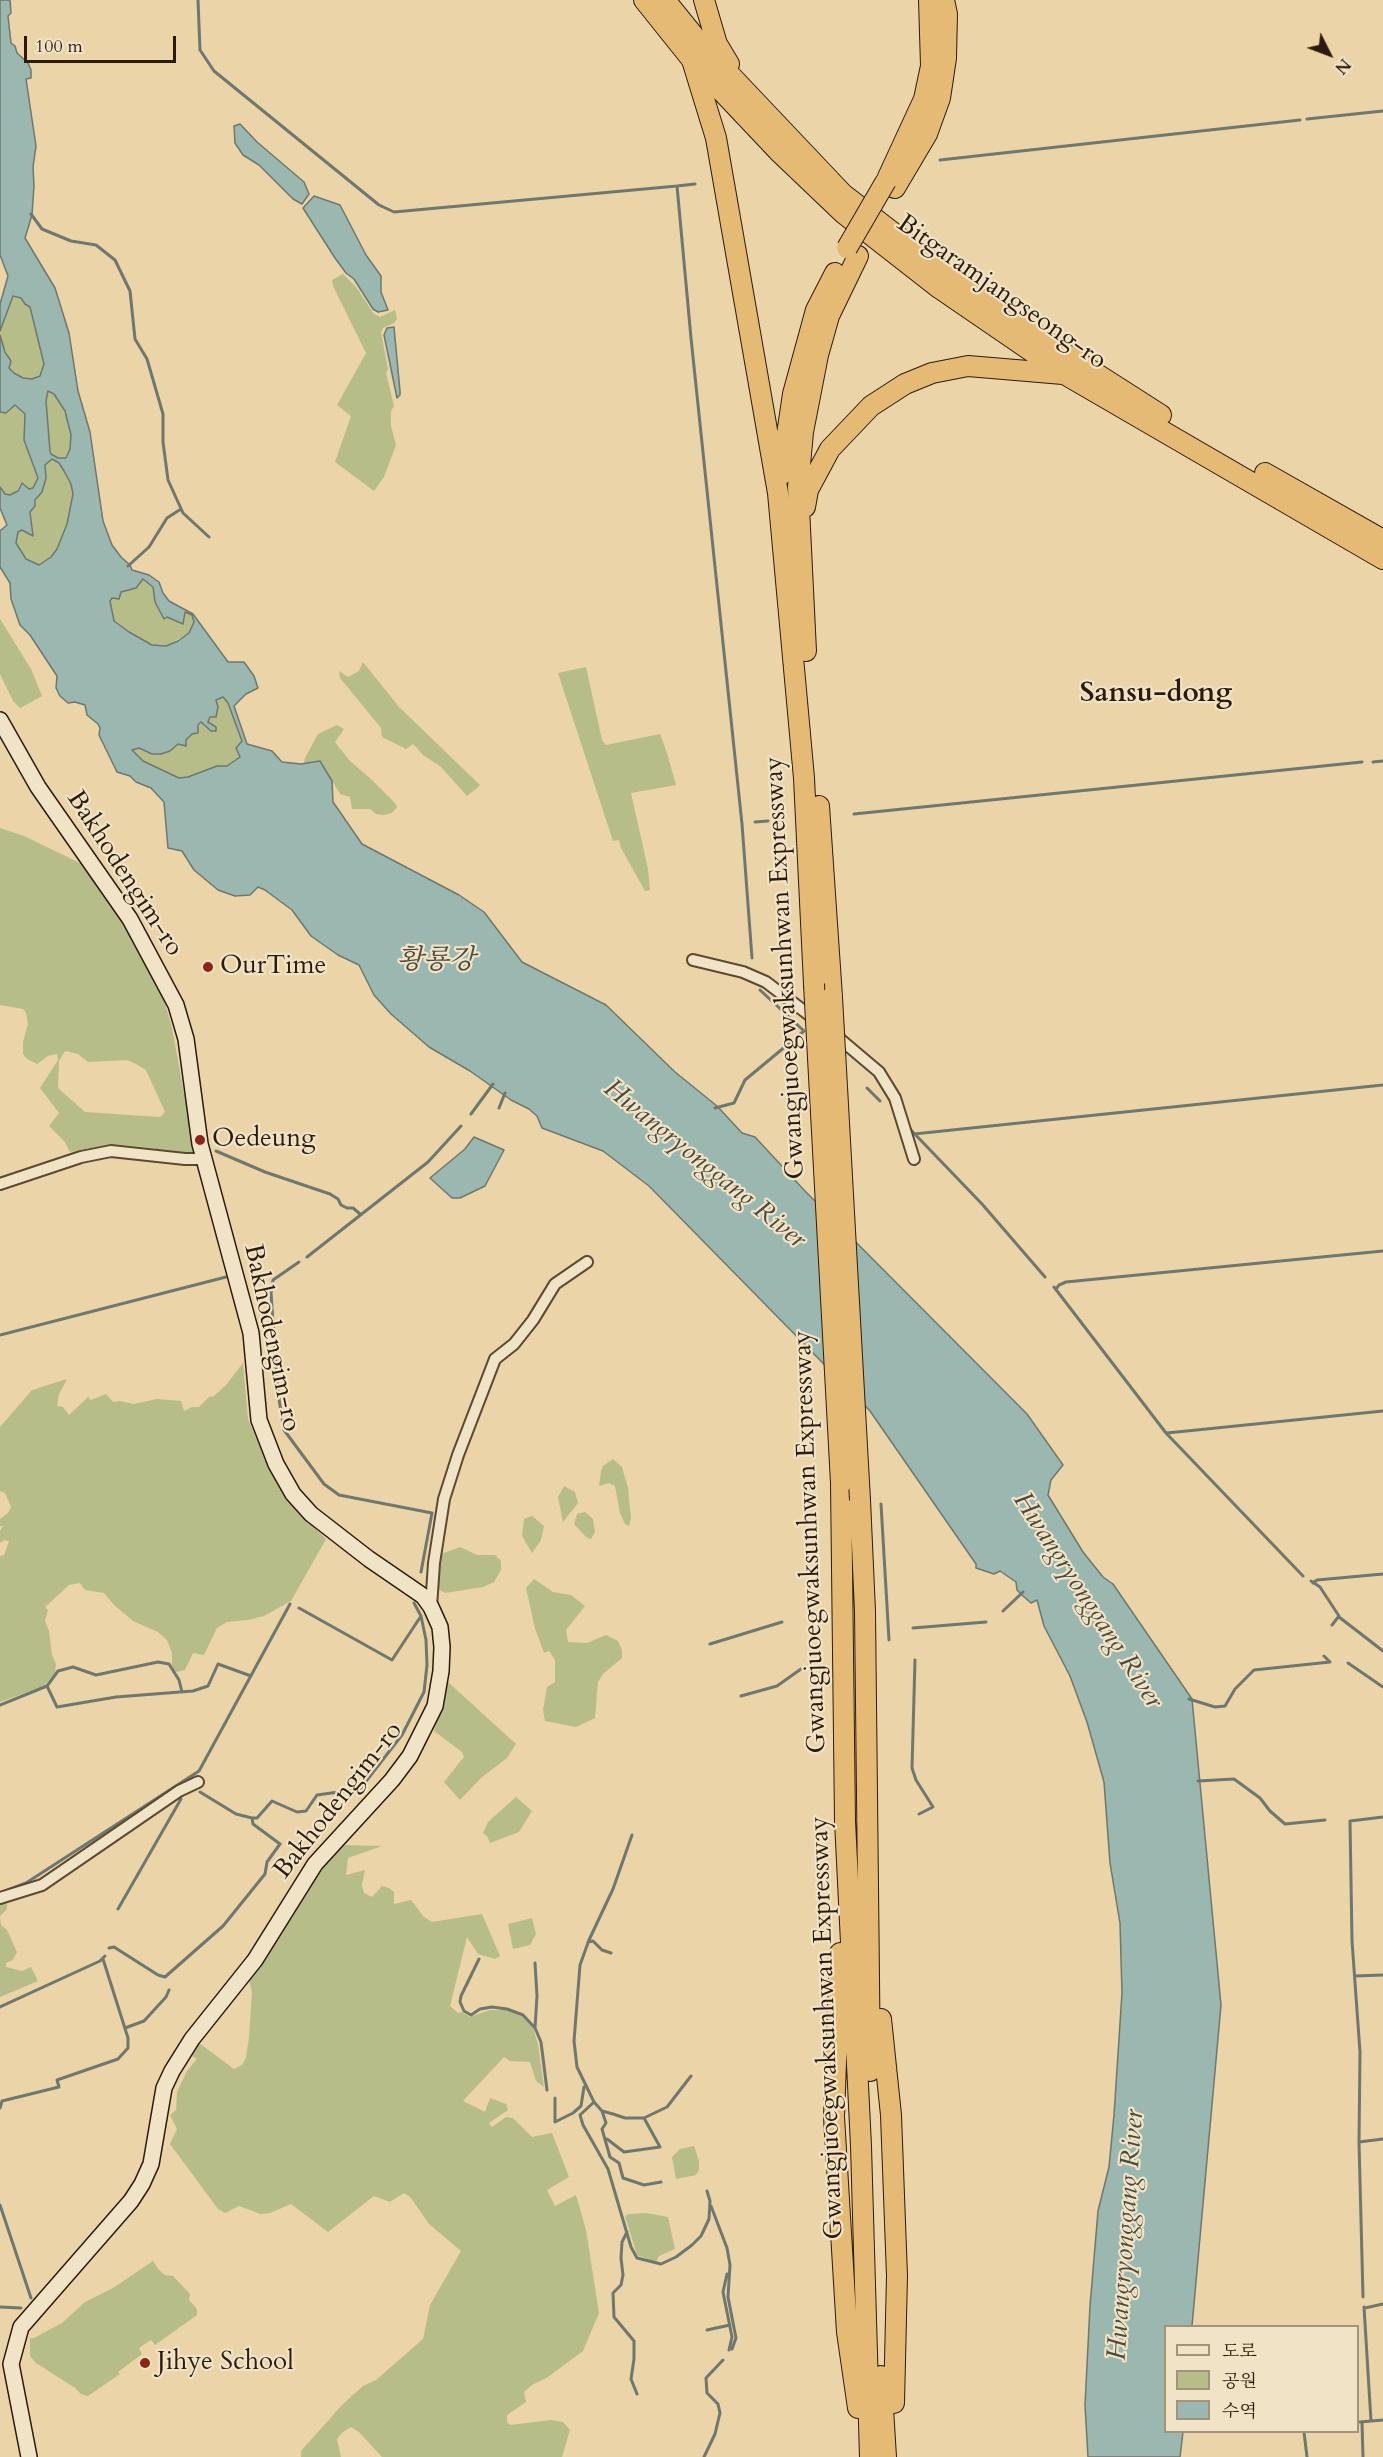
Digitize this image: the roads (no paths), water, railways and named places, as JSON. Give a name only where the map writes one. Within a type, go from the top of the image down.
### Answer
[{"type":"highway","name":"Bitgaramjangseong-ro","points":[[644,0],[692,60],[778,151],[843,213],[939,288],[1066,375],[1383,559]]},
{"type":"highway","name":"Bitgaramjangseong-ro","points":[[665,0],[699,42],[776,126],[843,194],[975,296],[1164,417],[1383,540]]},
{"type":"highway","points":[[704,0],[717,44],[738,77],[776,126]]},
{"type":"highway","points":[[778,493],[793,394],[816,310],[853,252],[890,184],[924,99],[931,66],[929,0]]},
{"type":"highway","points":[[890,184],[927,134],[940,98],[946,47],[947,14],[944,0]]},
{"type":"highway","points":[[692,60],[716,138],[778,493],[797,627]]},
{"type":"highway","points":[[797,627],[800,542],[798,487],[803,432],[818,355],[829,316],[853,252]]},
{"type":"highway","points":[[800,542],[808,490],[830,449],[871,406],[905,384],[932,373],[968,366],[1066,375]]},
{"type":"highway","name":"Gwangjuoegwaksunhwan Expressway","points":[[797,627],[808,676],[814,984],[841,1484],[845,1821],[861,2146],[870,2457]]},
{"type":"highway","name":"Gwangjuoegwaksunhwan Expressway","points":[[797,627],[832,997],[860,1500],[865,1611],[871,2141],[886,2457]]},
{"type":"highway","points":[[845,1821],[834,2117],[847,2332],[865,2457]]},
{"type":"highway","points":[[868,1897],[891,2115],[897,2276],[892,2457]]},
{"type":"street","name":"Bakhodengim-ro","points":[[0,720],[38,788],[123,907],[166,982],[176,1005],[186,1039],[200,1144],[251,1333],[259,1420],[276,1464],[294,1494],[311,1514],[369,1559],[423,1596],[440,1627],[442,1647],[441,1671],[435,1706],[420,1739],[392,1780],[304,1879],[255,1960],[192,2039],[164,2088],[151,2164],[137,2192],[21,2327],[11,2364],[29,2457]]},
{"type":"street","points":[[693,960],[743,972],[766,982],[879,1072],[895,1098],[914,1158]]},
{"type":"street","points":[[0,1184],[81,1158],[111,1151],[205,1159]]},
{"type":"street","points":[[431,1607],[434,1563],[444,1499],[458,1455],[495,1359],[514,1344],[533,1320],[555,1284],[587,1262]]},
{"type":"street","points":[[0,1898],[42,1885],[179,1791],[198,1782]]},
{"type":"water","name":"황룡강","points":[[0,0],[10,0],[11,13],[8,16],[11,43],[31,70],[31,78],[26,79],[36,146],[32,215],[25,238],[55,288],[69,333],[78,391],[90,432],[103,521],[112,545],[132,570],[149,575],[159,582],[169,601],[193,614],[228,662],[244,662],[254,676],[258,688],[246,694],[234,706],[247,744],[272,751],[282,762],[301,764],[320,761],[332,781],[333,802],[362,844],[459,895],[484,912],[522,962],[606,1005],[675,1072],[717,1106],[742,1133],[755,1137],[804,1190],[1027,1414],[1063,1465],[1051,1480],[1048,1495],[1083,1552],[1103,1577],[1113,1584],[1192,1699],[1221,2005],[1192,2325],[1164,2325],[1164,2433],[1183,2433],[1180,2457],[1088,2457],[1085,2405],[1090,2306],[1098,2211],[1109,2167],[1114,2115],[1122,1993],[1120,1923],[1110,1863],[1104,1782],[1087,1722],[1070,1676],[1044,1626],[1037,1600],[1031,1603],[1017,1590],[1016,1582],[1000,1571],[994,1574],[976,1568],[976,1564],[870,1411],[649,1186],[603,1151],[542,1128],[537,1116],[529,1109],[511,1100],[470,1071],[429,1047],[391,1014],[374,995],[359,965],[338,955],[311,936],[292,910],[265,890],[258,887],[250,895],[235,896],[218,890],[194,870],[182,851],[168,848],[164,802],[151,788],[136,782],[130,776],[117,772],[99,735],[100,728],[87,715],[85,705],[75,702],[68,703],[60,696],[56,688],[57,676],[30,635],[20,625],[11,599],[10,583],[0,567],[0,531],[7,525],[0,508],[0,487],[5,494],[10,495],[18,491],[22,483],[29,489],[33,488],[38,478],[24,440],[25,414],[15,405],[6,413],[0,412],[0,335],[5,352],[11,361],[9,368],[14,373],[23,378],[32,379],[40,376],[44,364],[30,307],[21,298],[13,296],[0,331],[0,304],[8,276],[0,255]],"holes":[[[48,391],[54,394],[65,411],[71,435],[70,449],[66,458],[58,458],[50,451],[46,401]],[[52,459],[59,463],[71,484],[73,494],[67,524],[57,549],[51,557],[39,565],[26,559],[16,543],[18,532],[22,530],[33,536],[30,512],[35,506],[35,500],[42,492],[46,478],[45,465]],[[143,579],[153,587],[155,602],[164,619],[167,617],[183,624],[185,612],[192,615],[194,622],[189,633],[178,641],[166,646],[152,645],[114,621],[110,601],[112,598],[119,599],[121,592],[136,588]],[[223,697],[228,703],[242,741],[236,748],[240,757],[227,766],[217,766],[179,778],[143,761],[132,750],[139,748],[152,754],[161,754],[170,751],[178,744],[186,746],[186,740],[192,734],[198,733],[198,725],[201,722],[211,731],[216,731],[216,727],[208,722],[210,717],[216,717],[218,707],[216,700]]]},
{"type":"water","points":[[240,124],[257,142],[304,182],[309,194],[302,204],[293,199],[259,165],[243,155],[235,143],[234,126]]},
{"type":"water","points":[[314,196],[340,205],[366,255],[381,276],[381,292],[388,310],[378,312],[373,309],[354,279],[346,273],[335,258],[303,208]]},
{"type":"water","points":[[394,327],[400,391],[397,398],[384,335],[387,328]]},
{"type":"water","points":[[474,1137],[504,1150],[485,1186],[460,1198],[452,1198],[430,1178],[465,1149]]},
{"type":"waterway","points":[[198,0],[200,50],[214,71],[379,205],[394,212],[677,186],[742,824],[752,958]]},
{"type":"waterway","points":[[1307,119],[1383,111]]},
{"type":"waterway","points":[[940,160],[1300,120]]},
{"type":"waterway","points":[[677,186],[695,184]]},
{"type":"waterway","points":[[31,214],[42,229],[71,241],[96,245],[115,260],[130,291],[135,339],[147,359],[163,414],[163,442],[168,480],[183,513],[209,537]]},
{"type":"waterway","points":[[128,566],[149,547],[167,518],[181,509]]},
{"type":"waterway","points":[[1373,762],[1383,761]]},
{"type":"waterway","points":[[854,814],[1362,762]]},
{"type":"waterway","points":[[755,822],[768,821]]},
{"type":"waterway","points":[[715,1108],[734,1103],[745,1080],[804,1031],[760,990]]},
{"type":"waterway","points":[[471,1114],[493,1084]]},
{"type":"waterway","points":[[914,1134],[1383,1085]]},
{"type":"waterway","points":[[867,1088],[880,1101]]},
{"type":"waterway","points":[[499,1108],[505,1093]]},
{"type":"waterway","points":[[307,1257],[428,1162],[461,1126]]},
{"type":"waterway","points":[[909,1128],[982,1204],[1045,1277]]},
{"type":"waterway","points":[[216,1151],[265,1172],[330,1194],[338,1199],[341,1205],[353,1208],[360,1214]]},
{"type":"waterway","points":[[1056,1289],[1066,1282],[1383,1251]]},
{"type":"waterway","points":[[299,1262],[273,1280],[271,1293],[278,1393],[284,1430],[324,1484],[339,1495],[432,1513],[421,1572]]},
{"type":"waterway","points":[[0,1335],[226,1277]]},
{"type":"waterway","points":[[1054,1287],[1166,1433],[1303,1576]]},
{"type":"waterway","points":[[1167,1433],[1383,1411]]},
{"type":"waterway","points":[[881,1504],[889,1640]]},
{"type":"waterway","points":[[1313,1583],[1317,1580],[1383,1574]]},
{"type":"waterway","points":[[1311,1581],[1320,1587],[1339,1616],[1332,1625]]},
{"type":"waterway","points":[[1003,1611],[1023,1592]]},
{"type":"waterway","points":[[299,1608],[392,1660],[421,1616],[414,1603]]},
{"type":"waterway","points":[[5,1891],[26,1883],[199,1771],[290,1604]]},
{"type":"waterway","points":[[200,1792],[236,1814],[257,1818],[272,1801],[297,1812],[306,1811],[317,1795],[360,1789],[402,1735],[424,1692],[427,1665],[426,1640],[421,1616]]},
{"type":"waterway","points":[[1339,1617],[1383,1651]]},
{"type":"waterway","points":[[710,1644],[782,1622]]},
{"type":"waterway","points":[[913,1628],[986,1622]]},
{"type":"waterway","points":[[1324,1656],[1330,1662]]},
{"type":"waterway","points":[[915,1660],[912,1768],[916,1780],[933,1807],[919,1814]]},
{"type":"waterway","points":[[47,1686],[58,1671],[73,1667],[96,1675],[158,1662],[169,1664],[179,1680],[182,1692]]},
{"type":"waterway","points":[[1189,1699],[1215,1707],[1225,1706],[1235,1689],[1254,1670],[1330,1662]]},
{"type":"waterway","points":[[1348,1663],[1383,1687]]},
{"type":"waterway","points":[[0,1705],[47,1686],[57,1707],[116,1697],[193,1691],[208,1686],[218,1664],[251,1676]]},
{"type":"waterway","points":[[741,1696],[777,1686],[801,1669]]},
{"type":"waterway","points":[[1198,1781],[1234,1779],[1260,1798],[1270,1811],[1285,1824],[1325,1820]]},
{"type":"waterway","points":[[118,1909],[181,1799]]},
{"type":"waterway","points":[[1363,2297],[1359,2142],[1360,2052],[1352,1941],[1350,1821],[1383,1817]]},
{"type":"waterway","points":[[109,1948],[114,1947],[158,1975],[165,1977],[223,1926],[265,1874],[267,1862],[280,1844],[253,1824],[252,1818]]},
{"type":"waterway","points":[[632,1835],[613,1889],[580,1965],[574,2041],[577,2067],[594,2102],[580,2115],[583,2125],[608,2169],[631,2247],[637,2258],[661,2264],[676,2257],[692,2245],[701,2236],[709,2219],[710,2201],[707,2191]]},
{"type":"waterway","points":[[588,1942],[593,1941],[602,1950],[611,1953]]},
{"type":"waterway","points":[[0,2007],[100,1961],[105,1956]]},
{"type":"waterway","points":[[0,2108],[2,2101],[59,2087],[57,2080],[118,2059],[128,2048],[128,2038],[103,1959]]},
{"type":"waterway","points":[[479,1959],[461,1996],[460,2002],[464,2011],[471,2015],[480,2009],[492,2007],[507,2009],[523,2015],[535,2028]]},
{"type":"waterway","points":[[535,1963],[537,1996],[535,2028],[541,2042],[547,2090]]},
{"type":"waterway","points":[[1355,1976],[1383,1975]]},
{"type":"waterway","points":[[125,2028],[144,2021],[166,1997],[169,1990]]},
{"type":"waterway","points":[[594,2102],[602,2111],[625,2118],[644,2118],[667,2107],[691,2076]]},
{"type":"waterway","points":[[555,2098],[555,2122],[581,2106],[584,2087]]},
{"type":"waterway","points":[[602,2111],[606,2123],[602,2129],[610,2157],[619,2163],[623,2178],[644,2185],[661,2182]]},
{"type":"waterway","points":[[607,2139],[624,2152],[660,2147],[644,2118]]},
{"type":"waterway","points":[[1359,2142],[1383,2139]]},
{"type":"waterway","points":[[0,2205],[31,2298]]},
{"type":"waterway","points":[[711,2206],[727,2248],[730,2265],[728,2297],[736,2338],[732,2349]]},
{"type":"waterway","points":[[627,2232],[622,2242],[621,2285],[613,2293],[614,2317],[634,2341],[631,2379],[637,2394]]},
{"type":"waterway","points":[[727,2274],[723,2292],[732,2337],[729,2350]]},
{"type":"waterway","points":[[1365,2308],[1383,2304]]},
{"type":"waterway","points":[[0,2307],[21,2308]]},
{"type":"waterway","points":[[1364,2307],[1371,2421]]},
{"type":"waterway","points":[[707,2330],[730,2325]]},
{"type":"waterway","points":[[704,2457],[715,2434],[720,2413],[718,2404],[707,2393],[706,2378],[723,2360]]},
{"type":"waterway","points":[[1360,2422],[1383,2420]]},
{"type":"waterway","points":[[1362,2422],[1363,2457]]},
{"type":"waterway","points":[[1304,2433],[1307,2457]]},
{"type":"place","name":"OurTime","points":[[208,967]]},
{"type":"place","name":"Oedeung","points":[[200,1140]]},
{"type":"place","name":"Jihye School","points":[[145,2363]]},
{"type":"district","name":"Sansu-dong","points":[[1156,695]]},
{"type":"water label","name":"Hwangryonggang River","points":[[704,1165]]},
{"type":"water label","name":"Hwangryonggang River","points":[[1087,1601]]},
{"type":"water label","name":"Hwangryonggang River","points":[[1127,2235]]}]
